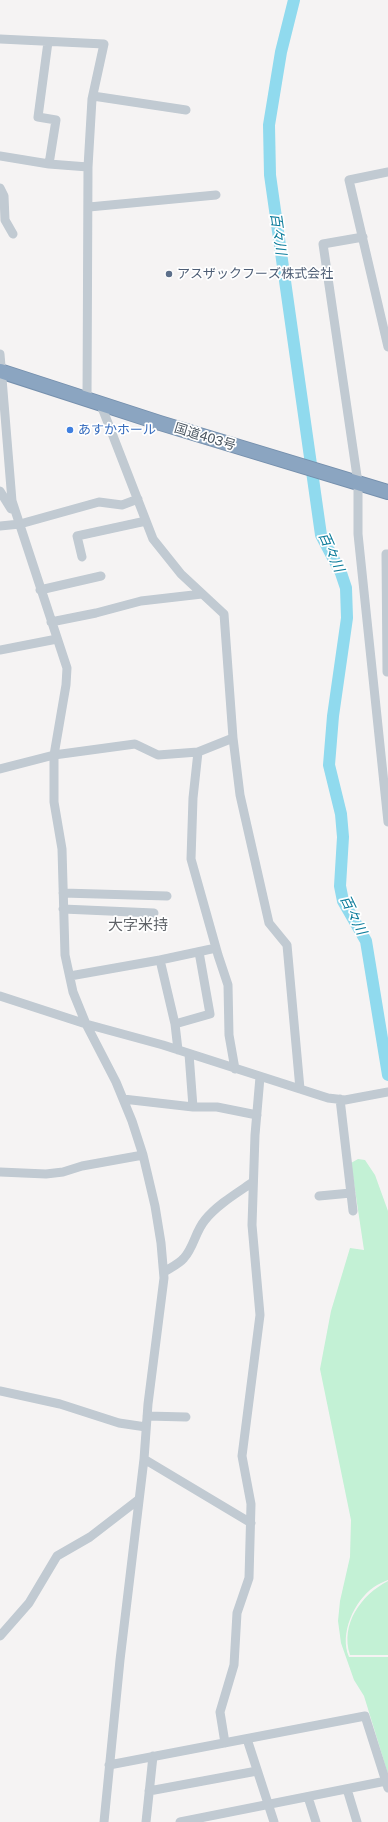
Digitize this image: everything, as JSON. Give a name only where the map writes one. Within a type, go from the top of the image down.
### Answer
[{"type":"highway","name":"国道403号","points":[[1,371],[87,400],[284,462],[388,492]]},
{"type":"street","points":[[0,39],[104,44],[93,96],[88,167],[87,400]]},
{"type":"street","points":[[48,42],[38,117],[56,120],[49,164]]},
{"type":"street","points":[[93,96],[186,110]]},
{"type":"street","points":[[0,156],[49,164],[88,167]]},
{"type":"street","points":[[388,172],[349,180],[388,347]]},
{"type":"street","points":[[0,188],[4,196],[5,220],[13,234]]},
{"type":"street","points":[[89,206],[216,195]]},
{"type":"street","points":[[363,237],[324,244],[356,483],[358,534],[388,822]]},
{"type":"street","points":[[0,354],[9,480],[12,501],[40,590],[52,622],[56,639],[67,668],[66,685],[54,755],[54,802],[62,850],[62,893],[65,955],[73,992],[86,1024],[123,1099],[142,1154],[155,1206],[164,1272],[120,1660],[104,1822]]},
{"type":"street","points":[[101,404],[153,539],[181,574],[224,614],[233,738],[240,794],[269,923],[287,945],[300,1089]]},
{"type":"street","points":[[0,491],[20,524]]},
{"type":"street","points":[[0,526],[20,524],[99,502],[122,505],[138,499]]},
{"type":"street","points":[[82,557],[77,536],[146,521]]},
{"type":"street","points":[[387,672],[386,554],[388,554]]},
{"type":"street","points":[[40,590],[101,576]]},
{"type":"street","points":[[52,622],[96,613],[141,601],[202,594]]},
{"type":"street","points":[[0,650],[56,639]]},
{"type":"street","points":[[0,769],[54,755],[135,744],[158,755],[198,752],[233,738]]},
{"type":"street","points":[[198,752],[193,798],[191,860],[228,985],[229,1035],[235,1069]]},
{"type":"street","points":[[62,893],[168,896]]},
{"type":"street","points":[[63,909],[154,913]]},
{"type":"street","points":[[70,976],[160,960],[216,948]]},
{"type":"street","points":[[175,1024],[210,1014],[199,952]]},
{"type":"street","points":[[160,960],[175,1024],[178,1050]]},
{"type":"street","points":[[0,996],[86,1024],[178,1050],[328,1098],[358,1098],[388,1092]]},
{"type":"street","points":[[190,1054],[193,1106]]},
{"type":"street","points":[[225,1743],[220,1712],[234,1665],[237,1613],[249,1578],[251,1504],[242,1456],[260,1316],[252,1225],[256,1115],[260,1077]]},
{"type":"street","points":[[123,1099],[217,1107],[256,1115]]},
{"type":"street","points":[[340,1099],[353,1211]]},
{"type":"street","points":[[0,1172],[46,1174],[63,1172],[82,1166],[142,1154]]},
{"type":"street","points":[[164,1272],[184,1258],[197,1231],[206,1219],[234,1195],[253,1182]]},
{"type":"street","points":[[323,1194],[351,1193]]},
{"type":"street","points":[[0,1391],[60,1404],[119,1423],[146,1427]]},
{"type":"street","points":[[147,1416],[186,1417]]},
{"type":"street","points":[[144,1459],[251,1523]]},
{"type":"street","points":[[0,1636],[29,1603],[57,1556],[90,1537],[138,1500]]},
{"type":"street","points":[[109,1765],[365,1716],[387,1784],[347,1789],[180,1822]]},
{"type":"street","points":[[247,1739],[274,1822]]},
{"type":"street","points":[[146,1822],[153,1756]]},
{"type":"street","points":[[149,1791],[257,1771]]},
{"type":"street","points":[[347,1789],[357,1822]]},
{"type":"street","points":[[308,1797],[316,1822]]},
{"type":"street","points":[[229,1812],[232,1822]]},
{"type":"green space","points":[[358,1159],[365,1160],[375,1175],[388,1211],[388,1580],[374,1587],[367,1593],[355,1609],[347,1628],[346,1648],[349,1657],[388,1657],[388,1774],[364,1696],[354,1680],[341,1643],[338,1621],[340,1601],[350,1557],[351,1520],[320,1369],[331,1311],[350,1248],[364,1250],[351,1163]]},
{"type":"green space","points":[[388,1581],[388,1655],[350,1655],[348,1632],[355,1612],[361,1602],[369,1594]]},
{"type":"waterway","name":"百々川","points":[[294,0],[281,52],[269,125],[270,175],[321,535],[341,573],[346,588],[347,618],[333,716],[329,765],[341,814],[343,837],[340,886],[343,901],[366,941],[388,1075]]},
{"type":"place","name":"アスザックフーズ株式会社","points":[[169,274]]},
{"type":"place","name":"あすかホール","points":[[70,430]]},
{"type":"district","name":"大字米持","points":[[138,925]]}]
